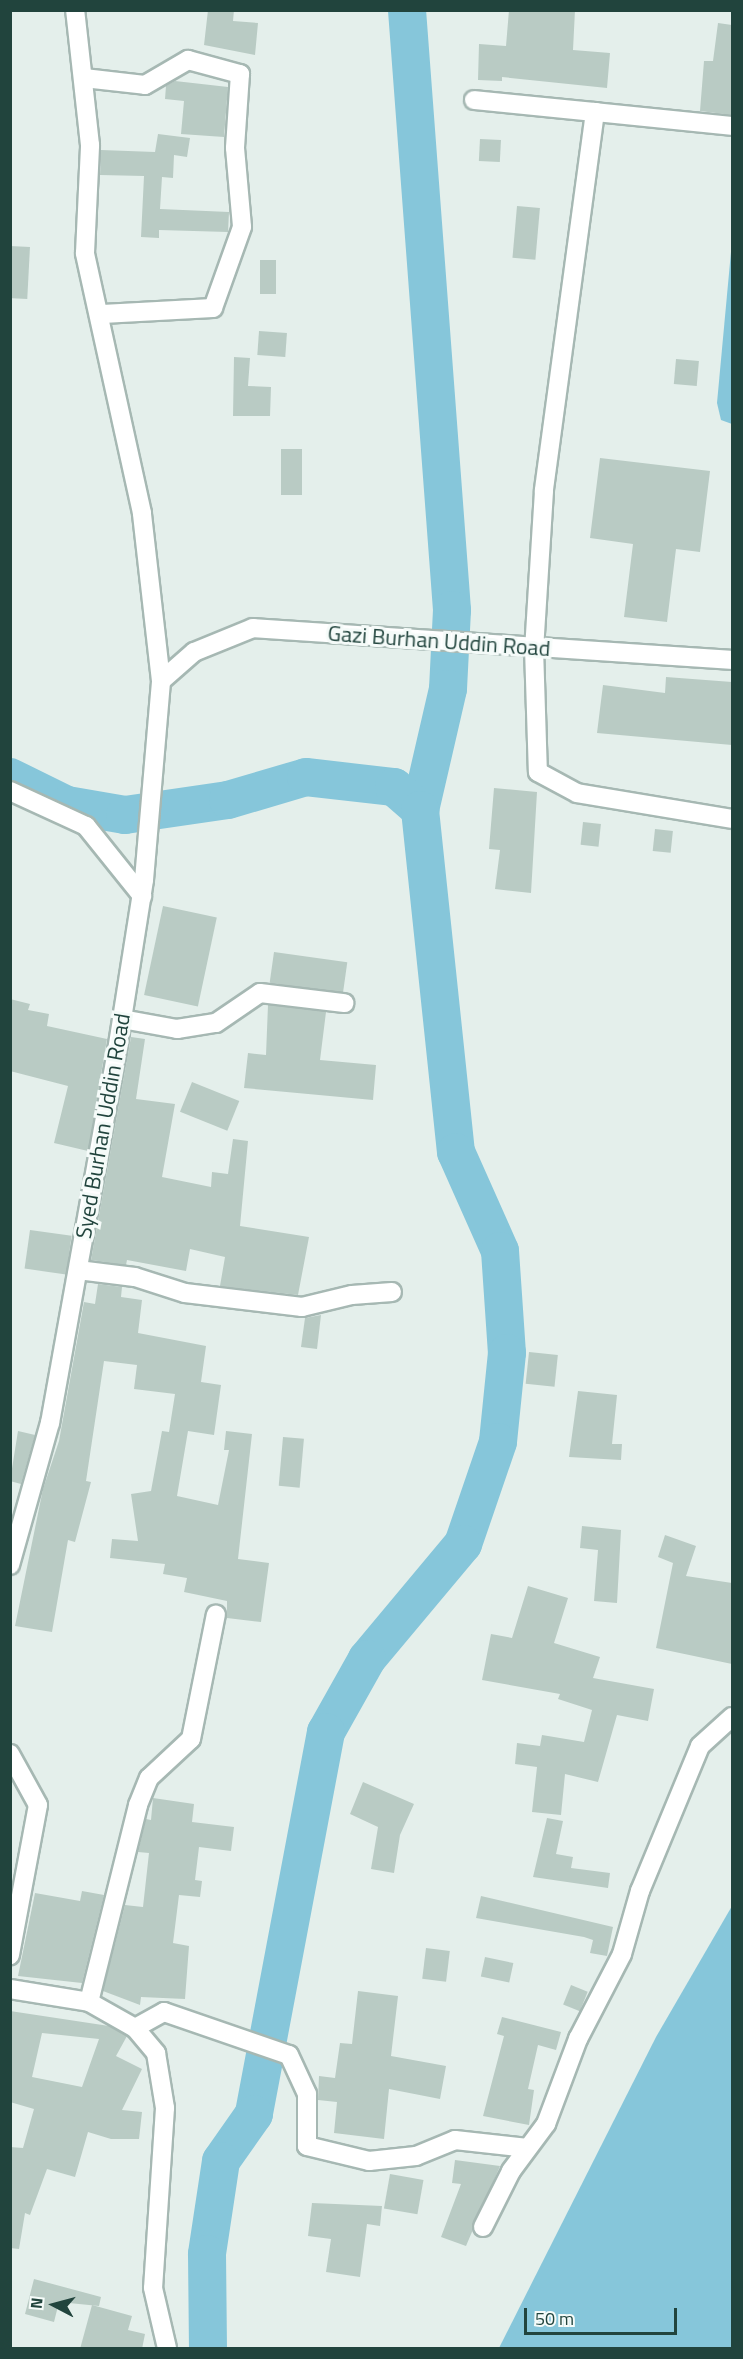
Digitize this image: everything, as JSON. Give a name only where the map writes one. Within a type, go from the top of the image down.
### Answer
[{"type":"street","name":"Syed Burhan Uddin Road","points":[[10,1565],[50,1423],[122,1019],[143,888],[161,681],[142,513],[102,314],[85,254],[90,145],[75,10]]},
{"type":"street","points":[[84,78],[145,85],[188,60],[240,74],[235,148],[243,227],[213,308],[102,314]]},
{"type":"street","points":[[474,100],[732,126]]},
{"type":"street","points":[[595,112],[544,491],[534,648],[538,772],[577,793],[732,819]]},
{"type":"street","name":"Gazi Burhan Uddin Road","points":[[161,681],[194,652],[253,628],[732,660]]},
{"type":"street","points":[[10,791],[86,826],[143,888]]},
{"type":"street","points":[[122,1019],[177,1029],[216,1023],[260,993],[344,1003]]},
{"type":"street","points":[[78,1270],[135,1277],[185,1293],[302,1307],[352,1295],[392,1292]]},
{"type":"street","points":[[89,2001],[138,1805],[149,1778],[191,1739],[216,1614]]},
{"type":"street","points":[[483,2227],[528,2148],[546,2124],[578,2038],[622,1954],[640,1891],[700,1746],[732,1717]]},
{"type":"street","points":[[10,1754],[38,1805],[10,1955]]},
{"type":"street","points":[[10,1989],[89,2001],[135,2028],[156,2054],[165,2108],[153,2288],[167,2349]]},
{"type":"street","points":[[135,2028],[164,2012],[256,2046],[289,2055],[308,2094],[307,2146],[369,2161],[416,2156],[455,2140],[528,2148]]},
{"type":"water","points":[[732,241],[732,424],[721,420],[717,403]]},
{"type":"water","points":[[732,1906],[732,2348],[499,2348],[656,2037]]},
{"type":"building","points":[[208,10],[234,10],[233,21],[258,23],[255,55],[204,45]]},
{"type":"building","points":[[509,10],[575,10],[573,50],[610,53],[607,88],[502,77],[502,81],[478,80],[479,44],[506,46]]},
{"type":"building","points":[[718,23],[732,25],[732,115],[700,111],[704,61],[713,61]]},
{"type":"building","points":[[175,81],[228,87],[224,137],[181,134],[184,101],[165,99],[166,86]]},
{"type":"building","points":[[158,134],[190,138],[187,157],[174,155],[173,178],[162,177],[160,209],[229,212],[228,232],[159,230],[159,238],[141,237],[144,176],[100,175],[101,150],[155,152]]},
{"type":"building","points":[[480,139],[501,140],[500,162],[479,161]]},
{"type":"building","points":[[517,206],[540,208],[535,260],[512,258]]},
{"type":"building","points":[[10,246],[30,247],[27,299],[10,298]]},
{"type":"building","points":[[260,260],[276,260],[276,294],[260,294]]},
{"type":"building","points":[[259,331],[287,333],[285,357],[257,355]]},
{"type":"building","points":[[234,357],[250,358],[248,386],[271,387],[270,416],[233,416]]},
{"type":"building","points":[[676,359],[699,361],[697,386],[674,384]]},
{"type":"building","points":[[281,449],[302,449],[302,495],[281,495]]},
{"type":"building","points":[[600,458],[710,471],[700,552],[676,549],[667,622],[624,617],[633,544],[590,538]]},
{"type":"building","points":[[666,677],[732,682],[732,745],[597,733],[603,685],[665,693]]},
{"type":"building","points":[[494,788],[537,792],[531,893],[495,889],[500,850],[489,849]]},
{"type":"building","points":[[583,822],[601,824],[598,847],[581,845]]},
{"type":"building","points":[[655,829],[673,831],[671,853],[653,851]]},
{"type":"building","points":[[163,906],[217,917],[198,1006],[144,995]]},
{"type":"building","points":[[274,952],[347,962],[343,993],[270,983]]},
{"type":"building","points":[[10,999],[30,1004],[28,1010],[49,1014],[47,1026],[107,1039],[88,1151],[54,1143],[68,1086],[10,1071]]},
{"type":"building","points":[[268,1005],[326,1012],[320,1060],[376,1065],[373,1100],[244,1088],[248,1053],[266,1055]]},
{"type":"building","points":[[131,1037],[145,1039],[136,1099],[175,1104],[162,1177],[211,1187],[212,1172],[228,1174],[233,1139],[248,1141],[240,1226],[309,1237],[298,1295],[220,1286],[225,1257],[190,1249],[186,1271],[127,1260],[126,1265],[91,1260]]},
{"type":"building","points":[[192,1082],[239,1101],[227,1131],[180,1112]]},
{"type":"building","points":[[30,1230],[72,1236],[66,1274],[25,1269]]},
{"type":"building","points":[[98,1284],[122,1287],[121,1297],[142,1300],[138,1333],[206,1346],[201,1382],[221,1385],[214,1435],[188,1431],[177,1496],[218,1505],[229,1450],[224,1450],[226,1431],[252,1434],[238,1559],[269,1563],[261,1622],[227,1618],[227,1601],[184,1592],[187,1578],[163,1574],[165,1564],[110,1558],[112,1539],[138,1541],[131,1494],[151,1491],[162,1431],[169,1432],[175,1394],[134,1389],[137,1365],[104,1361],[86,1481],[91,1482],[75,1542],[68,1540],[52,1632],[15,1626],[43,1489],[59,1441],[84,1302],[95,1304]]},
{"type":"building","points":[[321,1315],[317,1349],[301,1347],[305,1318]]},
{"type":"building","points":[[529,1352],[558,1355],[554,1387],[526,1384]]},
{"type":"building","points":[[578,1391],[617,1395],[612,1444],[622,1444],[621,1460],[569,1457]]},
{"type":"building","points":[[18,1431],[35,1435],[21,1484],[10,1481]]},
{"type":"building","points":[[283,1437],[304,1439],[300,1488],[279,1486]]},
{"type":"building","points":[[582,1526],[621,1530],[617,1603],[594,1601],[598,1550],[580,1548]]},
{"type":"building","points":[[665,1535],[696,1546],[686,1576],[732,1583],[732,1664],[656,1648],[673,1563],[658,1557]]},
{"type":"building","points":[[528,1586],[568,1598],[554,1643],[600,1657],[593,1678],[654,1689],[648,1721],[617,1715],[598,1782],[565,1774],[561,1815],[532,1812],[537,1767],[515,1764],[517,1743],[540,1746],[542,1735],[584,1742],[592,1710],[558,1699],[560,1694],[482,1680],[491,1634],[512,1638]]},
{"type":"building","points":[[363,1782],[414,1804],[400,1835],[394,1873],[371,1869],[378,1827],[350,1814]]},
{"type":"building","points":[[153,1798],[194,1804],[192,1822],[234,1827],[231,1851],[199,1847],[195,1880],[202,1881],[200,1897],[179,1895],[173,1943],[189,1946],[185,1999],[141,1997],[140,2005],[103,1991],[125,1905],[143,1907],[149,1853],[138,1852],[146,1819],[151,1820]]},
{"type":"building","points":[[547,1818],[563,1821],[556,1854],[573,1857],[571,1868],[610,1873],[608,1888],[533,1877]]},
{"type":"building","points":[[82,1891],[104,1895],[82,1983],[18,1976],[35,1893],[80,1901]]},
{"type":"building","points":[[481,1896],[613,1927],[607,1956],[590,1953],[593,1940],[584,1937],[476,1918]]},
{"type":"building","points":[[426,1948],[450,1951],[446,1982],[422,1979]]},
{"type":"building","points":[[485,1957],[513,1963],[509,1983],[481,1977]]},
{"type":"building","points":[[571,1985],[588,1992],[580,2011],[563,2004]]},
{"type":"building","points":[[358,1991],[398,1996],[391,2056],[446,2066],[440,2099],[389,2089],[384,2139],[334,2133],[337,2102],[318,2100],[319,2076],[335,2078],[340,2043],[352,2044]]},
{"type":"building","points":[[10,2011],[109,2026],[127,2036],[116,2056],[142,2069],[122,2110],[142,2112],[139,2139],[111,2139],[88,2132],[75,2177],[47,2169],[30,2215],[25,2213],[19,2249],[10,2248],[10,2147],[23,2148],[34,2109],[10,2102]],"holes":[[[42,2033],[99,2039],[82,2087],[32,2077]]]},
{"type":"building","points":[[502,2017],[561,2032],[556,2050],[538,2045],[528,2089],[534,2090],[529,2125],[483,2116],[504,2036],[497,2034]]},
{"type":"building","points":[[455,2160],[500,2166],[466,2246],[441,2237],[461,2184],[452,2183]]},
{"type":"building","points":[[390,2174],[423,2180],[417,2214],[384,2208]]},
{"type":"building","points":[[312,2203],[382,2206],[380,2226],[367,2224],[360,2277],[326,2272],[331,2239],[308,2236]]},
{"type":"building","points":[[34,2279],[101,2297],[99,2306],[59,2302],[54,2322],[25,2314]]},
{"type":"building","points":[[92,2305],[132,2316],[128,2330],[145,2334],[142,2349],[80,2349]]},
{"type":"waterway","points":[[407,10],[452,610],[448,689],[420,810]]},
{"type":"waterway","points":[[10,777],[67,805],[125,815],[228,800],[306,777],[394,787],[420,810],[456,1152],[500,1251],[507,1353],[498,1442],[463,1544],[367,1659],[326,1732],[254,2114],[221,2161],[207,2254],[208,2348]]}]
